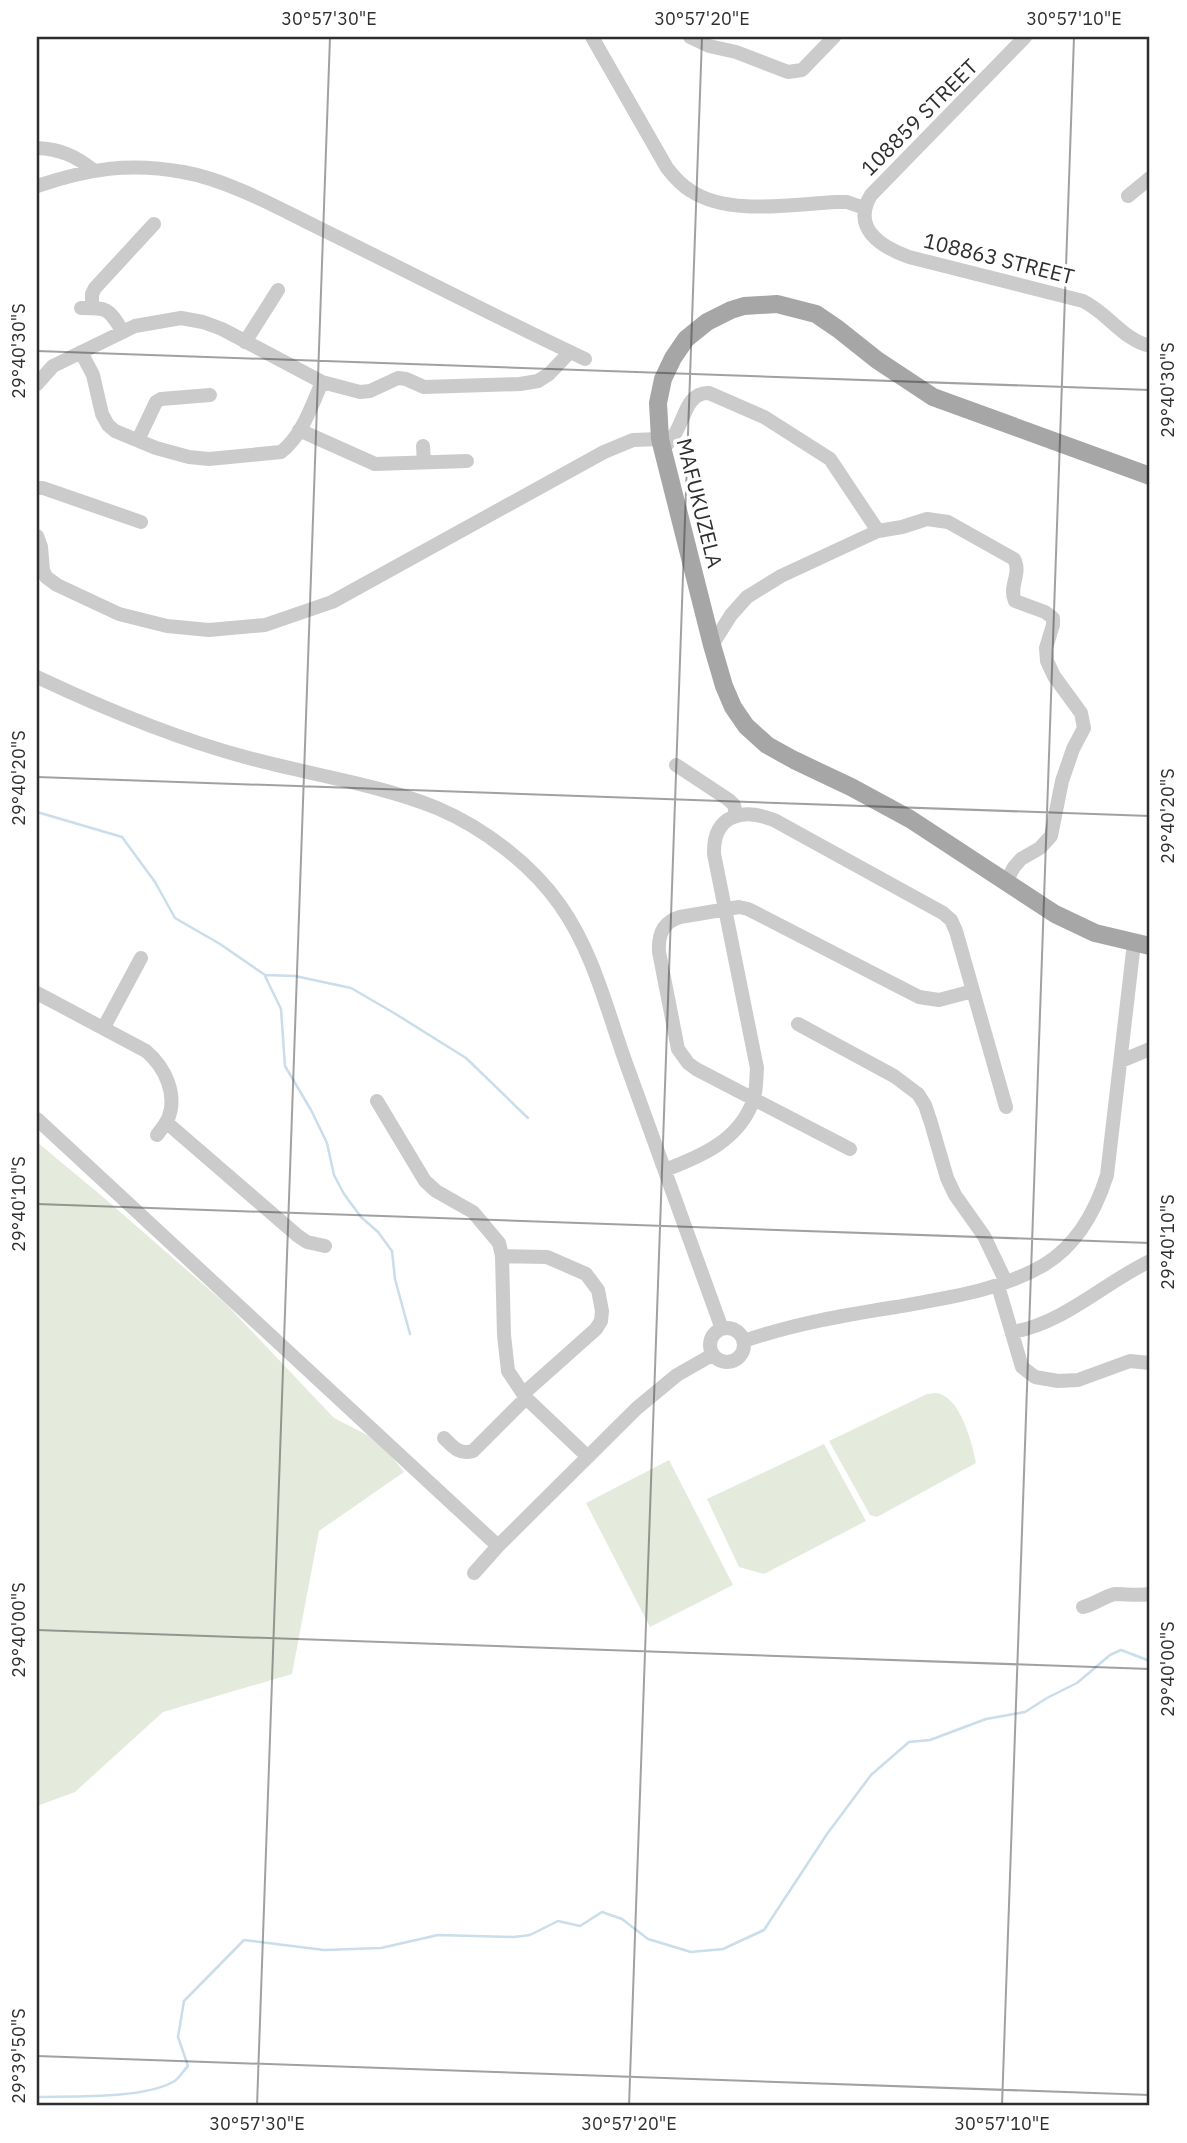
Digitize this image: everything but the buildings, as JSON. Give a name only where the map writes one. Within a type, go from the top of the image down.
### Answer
[{"type":"main road","name":"MAFUKUZELA","points":[[1142,945],[1076,926],[910,820],[767,744],[746,726],[733,707],[724,686],[712,645],[661,444],[658,403],[663,379],[686,339],[707,322],[731,310],[744,306],[777,304],[816,314],[877,360],[933,397],[1150,476]]},
{"type":"street","name":"108859 STREET","points":[[592,37],[667,168],[691,191],[709,200],[727,205],[757,206],[868,202],[1025,37]]},
{"type":"street","points":[[690,37],[788,72],[802,70],[834,37]]},
{"type":"street","points":[[37,148],[66,152],[93,170]]},
{"type":"street","points":[[37,186],[74,173],[112,167],[185,172],[272,204],[584,359]]},
{"type":"street","points":[[1128,196],[1150,178]]},
{"type":"street","name":"108863 STREET","points":[[868,202],[865,217],[871,234],[877,241],[895,251],[1083,301],[1094,306],[1133,340],[1150,346]]},
{"type":"street","points":[[122,332],[111,313],[104,308],[87,308],[95,288],[153,224]]},
{"type":"street","points":[[245,342],[278,290]]},
{"type":"street","points":[[37,384],[53,366],[135,326],[181,318],[203,322],[322,382],[360,391],[370,390],[398,378],[424,387],[538,381],[549,374],[570,352]]},
{"type":"street","points":[[81,352],[93,375],[102,414],[108,425],[115,431],[189,457],[209,459],[281,452],[290,445],[299,430],[322,382]]},
{"type":"street","points":[[37,536],[46,576],[57,585],[119,614],[167,626],[209,630],[265,625],[332,601],[604,452],[633,440],[661,444],[677,432],[689,404],[695,396],[702,393],[709,393],[764,417],[830,459],[878,531]]},
{"type":"street","points":[[138,440],[156,402],[210,395]]},
{"type":"street","points":[[299,430],[374,464],[467,461]]},
{"type":"street","points":[[423,446],[424,462]]},
{"type":"street","points":[[37,488],[141,522]]},
{"type":"street","points":[[712,645],[731,615],[747,597],[781,576],[878,531],[926,519],[948,522],[1014,559],[1017,569],[1012,591],[1015,601],[1045,612],[1053,618],[1046,648],[1047,661],[1054,676],[1081,713],[1084,729],[1073,749],[1062,781],[1051,836],[1040,848],[1021,859],[1006,882]]},
{"type":"street","points":[[37,677],[91,702],[194,742],[246,758],[420,802],[461,820],[509,852],[539,880],[560,905],[594,968],[722,1329]]},
{"type":"street","points":[[676,765],[729,800],[734,805],[736,815]]},
{"type":"street","points":[[666,1170],[696,1158],[732,1135],[743,1122],[754,1099],[757,1068],[714,846],[725,821],[736,815],[759,814],[774,820],[943,913],[951,920],[957,931],[1006,1107]]},
{"type":"street","points":[[850,1149],[696,1069],[682,1057],[675,1036],[659,952],[660,934],[668,923],[673,919],[739,907],[761,915],[919,997],[939,1000],[973,991]]},
{"type":"street","points":[[744,1341],[823,1320],[937,1300],[1002,1284],[1045,1264],[1076,1238],[1097,1205],[1107,1175],[1121,1061],[1142,945]]},
{"type":"street","points":[[104,1027],[141,958]]},
{"type":"street","points":[[37,993],[146,1051],[163,1069],[170,1096],[166,1122],[157,1135]]},
{"type":"street","points":[[798,1024],[894,1076],[918,1094],[925,1105],[947,1178],[955,1195],[984,1236],[1002,1284],[1022,1367],[1035,1377],[1078,1380],[1130,1361],[1150,1363]]},
{"type":"street","points":[[1121,1061],[1150,1049]]},
{"type":"street","points":[[377,1101],[425,1181],[436,1191],[473,1212],[499,1243],[502,1256],[506,1362],[511,1377],[525,1396],[588,1457]]},
{"type":"street","points":[[37,1119],[498,1546]]},
{"type":"street","points":[[166,1122],[298,1236],[307,1242],[325,1246]]},
{"type":"street","points":[[444,1438],[457,1451],[473,1451],[525,1396],[597,1329],[601,1321],[598,1290],[586,1274],[547,1257],[502,1256]]},
{"type":"street","points":[[1013,1332],[1027,1330],[1053,1319],[1150,1261]]},
{"type":"street","points":[[722,1329],[738,1331],[744,1341],[744,1350],[734,1362],[720,1361],[712,1355],[710,1342],[716,1332],[722,1329]]},
{"type":"street","points":[[474,1573],[637,1409],[677,1375],[712,1355]]},
{"type":"street","points":[[1083,1607],[1096,1604],[1114,1594],[1150,1594]]},
{"type":"green space","points":[[37,1142],[227,1305],[334,1418],[379,1441],[404,1472],[319,1531],[292,1674],[163,1712],[75,1792],[37,1806]]},
{"type":"green space","points":[[936,1393],[952,1402],[964,1421],[976,1463],[877,1517],[870,1515],[829,1441],[927,1394]]},
{"type":"green space","points":[[824,1444],[866,1521],[764,1574],[739,1567],[707,1499]]},
{"type":"green space","points":[[669,1460],[733,1585],[650,1627],[586,1503]]},
{"type":"waterway","points":[[37,812],[122,837],[155,882],[175,918],[220,944],[265,975],[295,976],[351,988],[466,1058],[528,1118]]},
{"type":"waterway","points":[[265,976],[281,1009],[285,1066],[327,1143],[334,1175],[344,1194],[392,1251],[395,1279],[410,1334]]},
{"type":"waterway","points":[[37,2097],[126,2094],[175,2081],[188,2066],[178,2037],[184,2001],[244,1940],[324,1950],[381,1948],[438,1935],[530,1935],[558,1921],[580,1926],[602,1912],[622,1919],[648,1939],[691,1952],[723,1949],[764,1930],[827,1834],[871,1775],[909,1742],[930,1740],[986,1719],[1025,1712],[1077,1683],[1110,1655],[1121,1650],[1150,1661]]}]
